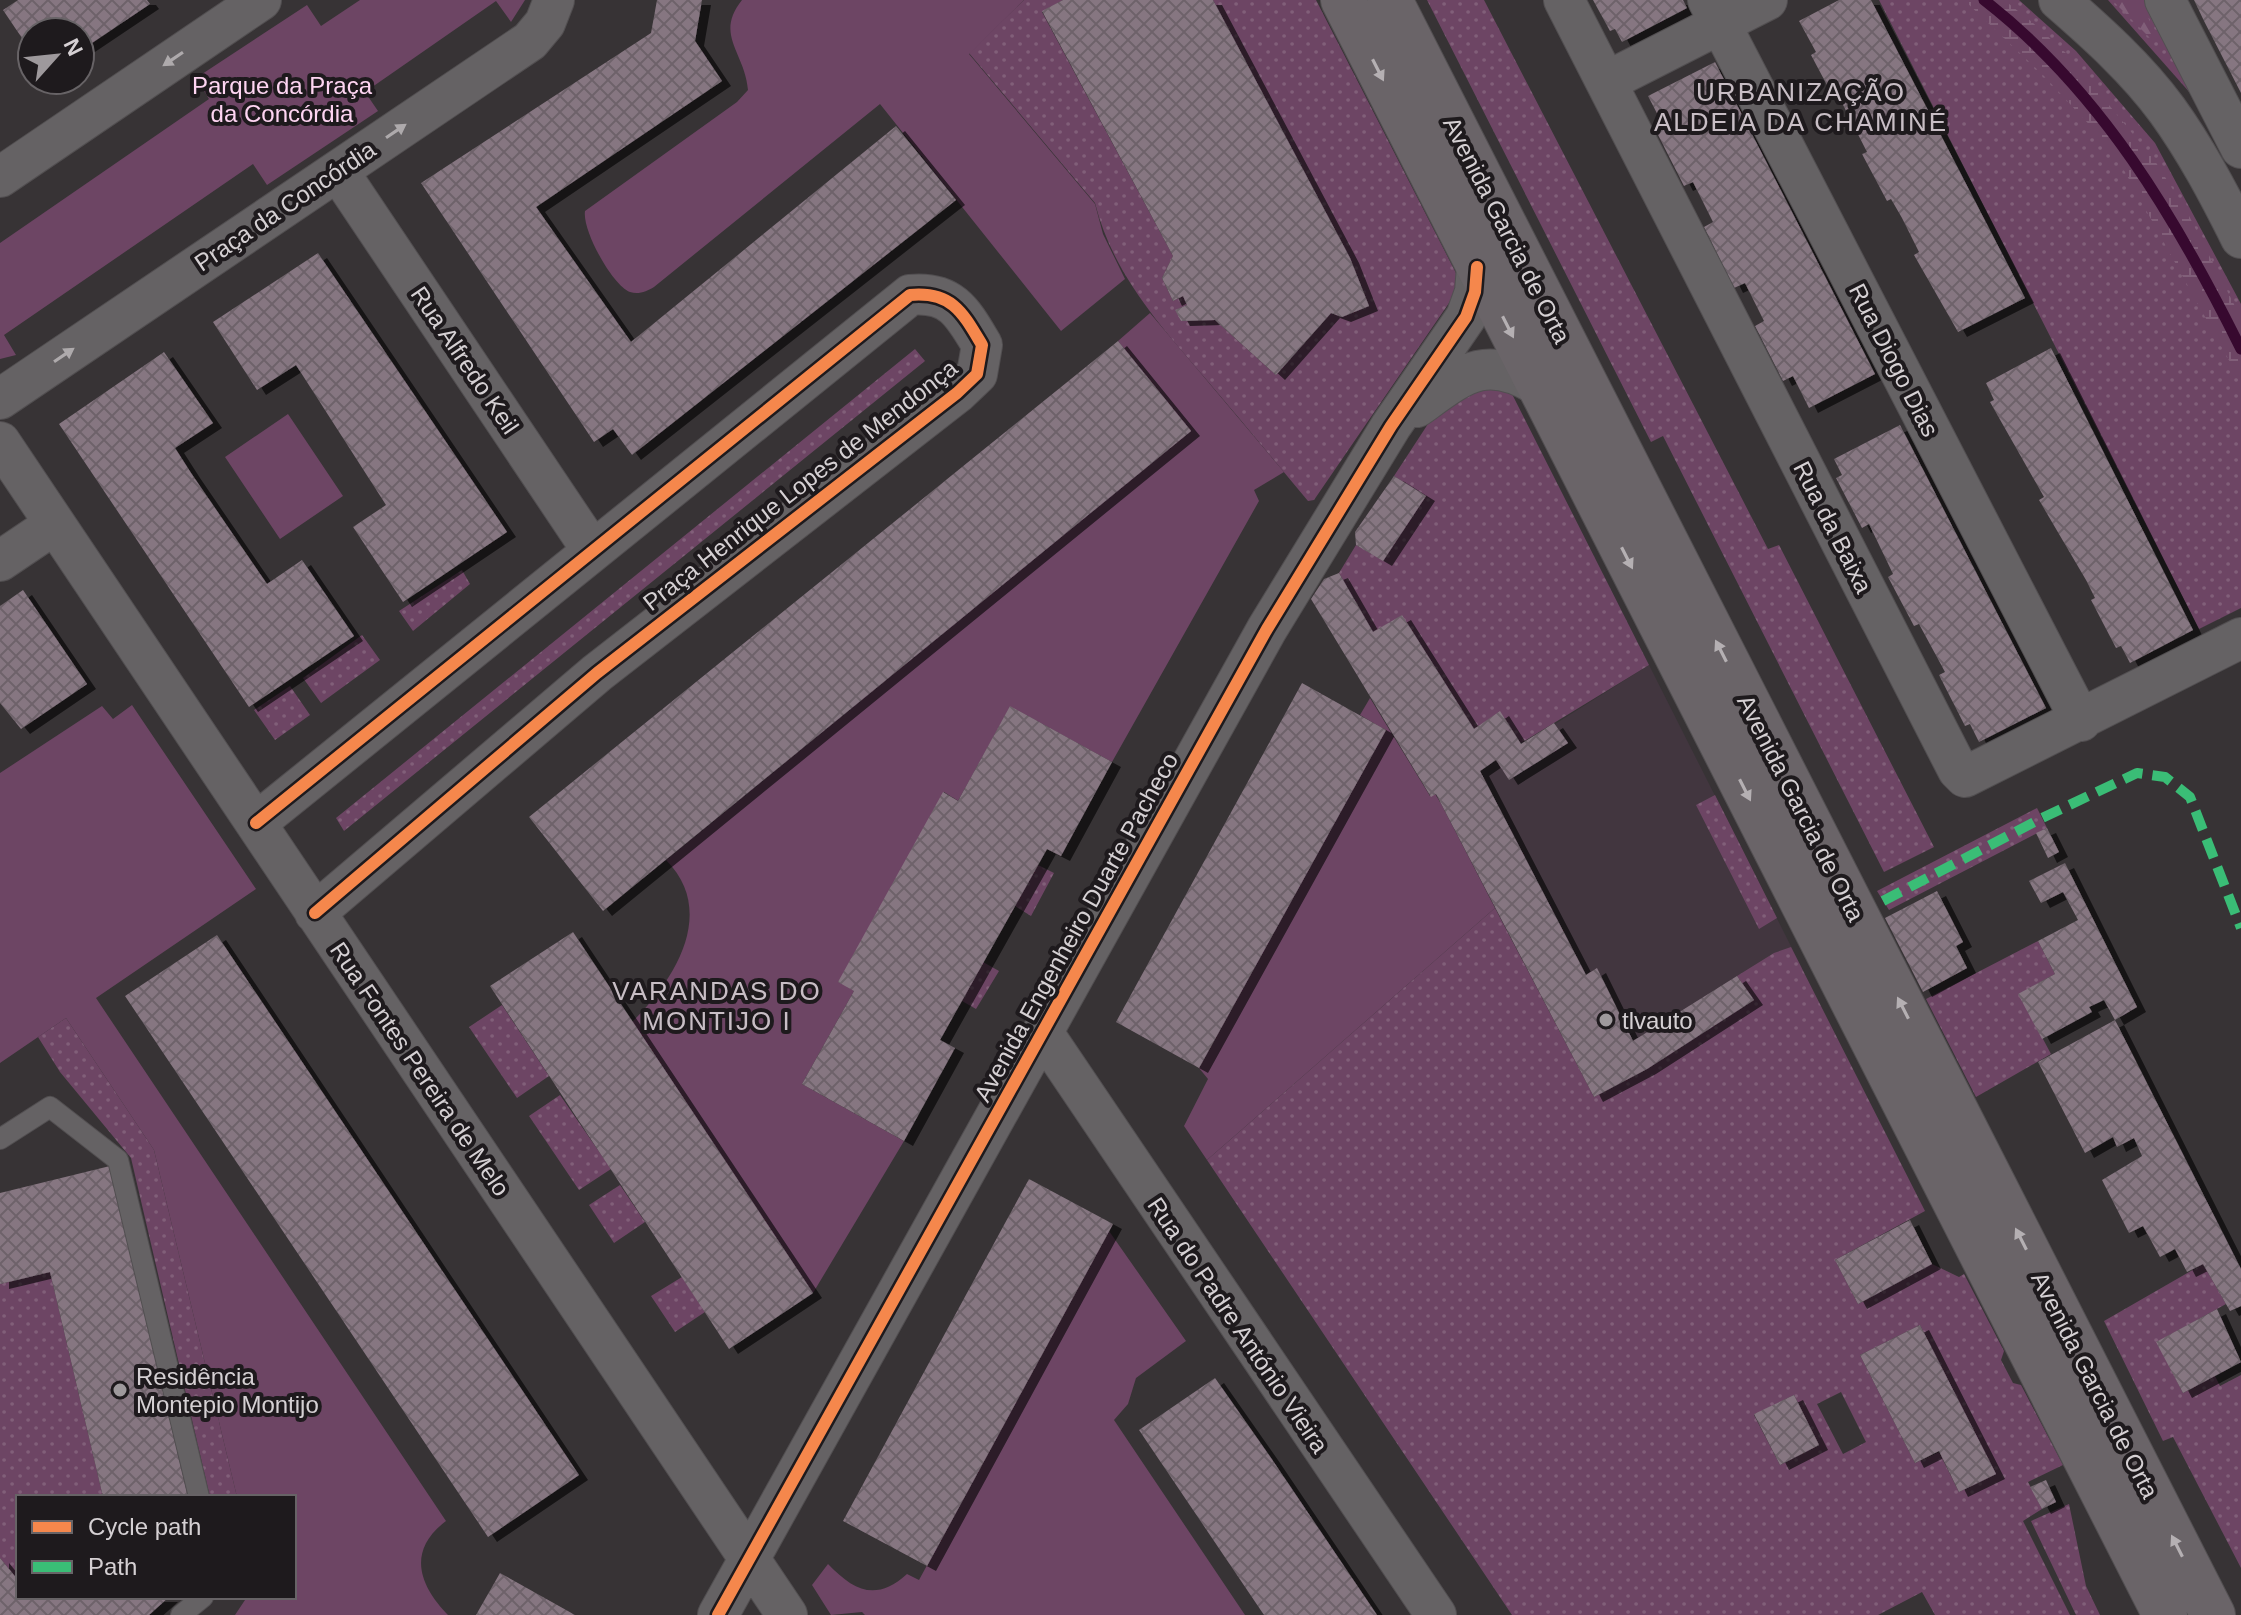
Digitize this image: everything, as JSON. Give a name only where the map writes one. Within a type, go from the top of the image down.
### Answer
[{"type":"main road","name":"Avenida Garcia de Orta","points":[[1343,0],[2165,1615]]},
{"type":"main road","name":"Avenida Garcia de Orta","points":[[1390,0],[2213,1615]]},
{"type":"street","name":"Praça da Concórdia","points":[[0,399],[530,41],[545,23],[554,0]]},
{"type":"street","name":"Rua da Baixa","points":[[1564,0],[1958,770],[1965,777],[2241,638]]},
{"type":"street","points":[[1606,82],[1714,12],[1767,0]]},
{"type":"street","points":[[2059,0],[2101,37],[2166,108],[2212,179],[2241,238]]},
{"type":"street","points":[[2165,0],[2241,148]]},
{"type":"street","points":[[0,177],[236,7]]},
{"type":"street","name":"Rua Diogo Dias","points":[[1714,12],[2081,721]]},
{"type":"street","name":"Rua Alfredo Keil","points":[[338,171],[592,550]]},
{"type":"street","name":"Avenida Engenheiro Duarte Pacheco","points":[[718,1615],[1267,629],[1391,426],[1466,317],[1475,292],[1477,267]]},
{"type":"street","name":"Praça Henrique Lopes de Mendonça","points":[[256,823],[910,295],[933,293],[962,311],[982,345],[977,374],[946,403],[597,673],[315,913]]},
{"type":"street","name":"Avenida Engenheiro Duarte Pacheco","points":[[1391,426],[1451,382],[1491,367],[1516,372],[1539,386]]},
{"type":"street","name":"Rua Fontes Pereira de Melo","points":[[0,442],[787,1615]]},
{"type":"street","points":[[0,561],[55,524]]},
{"type":"street","name":"Rua do Padre António Vieira","points":[[1043,1033],[1436,1615]]},
{"type":"lane","points":[[0,1139],[50,1107],[118,1160],[199,1495]]},
{"type":"lane","points":[[181,1615],[201,1599]]},
{"type":"shaded area","points":[[1649,665],[1802,968],[1647,1069],[1594,1097],[1436,794],[1480,771]]},
{"type":"green space","name":"Parque da Praça da Concórdia","points":[[360,0],[525,0],[511,22],[496,1],[365,92],[378,111],[267,185],[253,164],[4,335],[16,355],[0,359],[0,243],[209,99],[196,78],[307,5],[321,26]]},
{"type":"green space","points":[[742,0],[1024,0],[969,54],[1095,204],[1103,234],[1125,279],[1061,331],[880,104],[654,287],[637,293],[623,287],[607,268],[593,243],[585,211],[737,102],[748,90],[731,34],[734,12]]},
{"type":"green space","points":[[1024,0],[1063,0],[1042,12],[1173,256],[1162,278],[1173,301],[1183,296],[1187,305],[1176,310],[1181,321],[1215,320],[1276,375],[1331,313],[1342,317],[1369,306],[1350,258],[1213,0],[1316,0],[1457,275],[1456,291],[1449,303],[1314,500],[1308,501],[1155,318],[1113,253],[1095,203],[969,53]]},
{"type":"green space","points":[[1427,0],[1484,0],[1768,549],[1779,545],[1934,847],[1884,872],[1663,436],[1651,442]]},
{"type":"green space","points":[[1879,0],[2019,0],[2076,51],[2155,143],[2241,304],[2241,608],[2199,629]]},
{"type":"green space","points":[[1964,0],[2004,0],[2032,22],[2067,54],[2155,161],[2187,212],[2241,318],[2241,382],[2125,172],[2098,134],[2044,76]]},
{"type":"green space","points":[[2108,0],[2148,0],[2191,94]]},
{"type":"green space","points":[[2112,0],[2140,0],[2157,37],[2149,37]]},
{"type":"green space","points":[[1150,313],[1284,472],[1254,490],[1259,501],[1112,762],[1010,707],[958,801],[944,792],[854,991],[802,1084],[904,1141],[813,1293],[632,1022],[662,987],[675,966],[689,923],[689,901],[681,880],[666,860],[1190,431],[1118,341]]},
{"type":"green space","points":[[915,349],[925,361],[344,831],[336,818]]},
{"type":"green space","points":[[1486,385],[1510,390],[1649,665],[1521,743],[1500,712],[1474,729],[1402,616],[1373,632],[1339,573],[1356,545],[1383,560],[1425,496],[1394,476],[1441,404]]},
{"type":"green space","points":[[288,414],[343,496],[280,539],[225,457]]},
{"type":"green space","points":[[462,570],[470,584],[413,631],[399,611]]},
{"type":"green space","points":[[362,635],[380,660],[321,703],[303,678]]},
{"type":"green space","points":[[290,686],[310,715],[275,740],[254,710]]},
{"type":"green space","points":[[1370,698],[1430,796],[1436,794],[1495,908],[1207,1160],[1184,1126],[1208,1079],[1199,1068],[1385,730],[1360,715]]},
{"type":"green space","points":[[132,705],[256,889],[96,998],[446,1521],[433,1533],[421,1557],[425,1581],[448,1615],[235,1615],[246,1599],[296,1599],[296,1495],[237,1495],[154,1150],[66,1018],[0,1063],[0,773],[102,706],[113,719]]},
{"type":"green space","points":[[1715,795],[1777,918],[1759,929],[1696,805]]},
{"type":"green space","points":[[2037,808],[2047,828],[1889,910],[1877,891]]},
{"type":"green space","points":[[1038,865],[1054,873],[1031,916],[1015,906]]},
{"type":"green space","points":[[1495,908],[1594,1097],[1647,1069],[1754,1000],[1737,976],[1774,953],[1791,947],[1925,1211],[1835,1260],[1858,1304],[1932,1264],[1959,1277],[1964,1274],[2004,1351],[2001,1360],[2013,1383],[2021,1385],[2063,1465],[2028,1482],[2042,1509],[2023,1521],[2070,1615],[1935,1615],[1922,1592],[1878,1615],[1512,1615],[1207,1160]],"holes":[[[1920,1325],[1995,1474],[1959,1492],[1939,1452],[1915,1463],[1860,1355]],[[1841,1392],[1866,1442],[1843,1454],[1817,1404]],[[1794,1395],[1819,1445],[1780,1465],[1754,1415]]]},
{"type":"green space","points":[[2038,941],[2055,974],[2019,994],[2051,1054],[1976,1097],[1926,999]]},
{"type":"green space","points":[[983,962],[999,971],[976,1009],[962,1001]]},
{"type":"green space","points":[[502,1005],[549,1076],[517,1098],[469,1027]]},
{"type":"green space","points":[[66,1018],[154,1150],[237,1495],[210,1495],[131,1158],[60,1072],[38,1037]]},
{"type":"green space","points":[[560,1095],[611,1169],[579,1190],[529,1116]]},
{"type":"green space","points":[[620,1185],[645,1222],[614,1243],[589,1205]]},
{"type":"green space","points":[[1109,1231],[1186,1341],[1136,1378],[1128,1404],[1114,1420],[1245,1615],[865,1615],[862,1612],[831,1615],[812,1585],[828,1564],[847,1581],[866,1590],[885,1588],[907,1574],[919,1580]]},
{"type":"green space","points":[[2203,1264],[2226,1304],[2157,1342],[2183,1393],[2215,1376],[2220,1386],[2241,1375],[2241,1568],[2173,1437],[2163,1441],[2104,1321]]},
{"type":"green space","points":[[50,1272],[103,1495],[16,1495],[16,1578],[0,1558],[0,1284]]},
{"type":"green space","points":[[682,1277],[705,1312],[675,1332],[651,1296]]},
{"type":"green space","points":[[2069,1504],[2086,1586],[2100,1615],[2076,1615],[2031,1521]]},
{"type":"building","points":[[18,0],[147,0],[150,4],[96,40],[96,16],[16,16],[16,29],[3,10]]},
{"type":"building","points":[[657,0],[702,0],[695,41],[722,81],[536,207],[631,342],[896,126],[956,200],[632,455],[613,429],[594,442],[421,183],[651,33]]},
{"type":"building","points":[[1063,0],[1213,0],[1350,258],[1369,306],[1342,317],[1331,313],[1276,375],[1215,320],[1181,321],[1175,310],[1187,305],[1183,296],[1173,301],[1162,278],[1173,256],[1042,11]]},
{"type":"building","points":[[1593,0],[1683,0],[1687,8],[1622,42],[1615,29],[1610,31]]},
{"type":"building","points":[[1839,0],[1871,0],[2025,298],[1958,332],[1914,255],[1919,252],[1902,218],[1891,199],[1887,201],[1862,154],[1867,152],[1840,99],[1836,102],[1811,55],[1816,52],[1799,21]]},
{"type":"building","points":[[2194,0],[2241,0],[2241,93],[2204,21]]},
{"type":"building","points":[[1715,62],[1875,374],[1809,408],[1793,376],[1783,381],[1755,326],[1764,321],[1745,283],[1734,288],[1704,227],[1713,222],[1693,182],[1684,186],[1654,127],[1662,123],[1648,96]]},
{"type":"building","points":[[318,253],[507,532],[403,602],[353,527],[386,505],[296,365],[257,390],[213,322]]},
{"type":"building","points":[[1118,341],[1191,431],[603,911],[529,817]]},
{"type":"building","points":[[2051,348],[2193,630],[2130,663],[2121,646],[2116,648],[2091,600],[2095,598],[2086,580],[2039,500],[2044,497],[1990,402],[1994,400],[1986,383]]},
{"type":"building","points":[[164,352],[213,423],[175,448],[191,473],[267,584],[302,560],[354,636],[249,707],[59,424]]},
{"type":"building","points":[[1900,425],[2046,708],[1979,742],[1970,724],[1965,726],[1939,675],[1945,672],[1919,624],[1914,626],[1888,577],[1893,574],[1869,524],[1862,528],[1836,478],[1842,475],[1834,459]]},
{"type":"building","points":[[1394,476],[1426,496],[1383,561],[1356,545],[1355,532]]},
{"type":"building","points":[[1339,573],[1373,632],[1402,615],[1474,729],[1500,711],[1521,744],[1554,723],[1568,743],[1509,780],[1496,760],[1480,771],[1586,975],[1597,968],[1633,1041],[1737,976],[1754,1000],[1647,1069],[1594,1097],[1436,794],[1431,797],[1311,599],[1324,579]]},
{"type":"building","points":[[23,590],[87,684],[21,729],[0,703],[0,606]]},
{"type":"building","points":[[1302,683],[1386,730],[1199,1068],[1116,1022]]},
{"type":"building","points":[[1010,706],[1112,762],[1061,856],[1047,849],[940,1040],[955,1048],[904,1141],[802,1084],[854,991],[838,982],[943,792],[958,801]]},
{"type":"building","points":[[2047,828],[2059,852],[2048,858],[2036,833]]},
{"type":"building","points":[[2065,863],[2137,1007],[2115,1020],[2104,1000],[2089,1007],[2092,1012],[2042,1039],[2018,994],[2055,974],[2038,941],[2078,920],[2063,892],[2041,903],[2029,881]]},
{"type":"building","points":[[1937,891],[1963,942],[1956,946],[1967,968],[1923,992],[1885,918]]},
{"type":"building","points":[[573,932],[813,1293],[729,1349],[490,986]]},
{"type":"building","points":[[217,935],[579,1475],[488,1537],[125,996]]},
{"type":"building","points":[[2115,1020],[2241,1269],[2241,1306],[2230,1311],[2203,1264],[2187,1272],[2175,1249],[2160,1257],[2143,1226],[2129,1233],[2102,1180],[2142,1156],[2134,1138],[2117,1147],[2113,1137],[2085,1153],[2038,1062]]},
{"type":"building","name":"Residência Montepio Montijo","points":[[110,1166],[188,1495],[103,1495],[50,1272],[0,1284],[0,1193]]},
{"type":"building","points":[[1029,1179],[1113,1224],[927,1566],[843,1521]]},
{"type":"building","points":[[1910,1220],[1932,1264],[1858,1304],[1835,1260]]},
{"type":"building","points":[[2217,1309],[2241,1362],[2183,1393],[2156,1342]]},
{"type":"building","points":[[1920,1325],[1996,1474],[1959,1492],[1939,1451],[1915,1463],[1860,1355]]},
{"type":"building","points":[[1215,1378],[1377,1615],[1264,1615],[1139,1430]]},
{"type":"building","points":[[1794,1395],[1819,1445],[1780,1465],[1754,1414]]},
{"type":"building","points":[[2046,1480],[2056,1502],[2042,1509],[2030,1487]]},
{"type":"building","points":[[0,1558],[16,1578],[16,1599],[167,1599],[149,1615],[0,1615]]},
{"type":"building","points":[[500,1573],[575,1615],[476,1615]]},
{"type":"waterway","points":[[1984,0],[2026,36],[2100,116],[2162,205],[2241,349]]},
{"type":"marked path","points":[[1883,901],[2042,818],[2137,773],[2165,777],[2190,797],[2241,928]]},
{"type":"cycle path","points":[[718,1615],[1267,629],[1391,426],[1466,317],[1475,292],[1477,267]]},
{"type":"cycle path","points":[[256,823],[910,295],[946,301],[955,306],[969,323],[982,345],[977,374],[957,393],[597,673],[315,913]]},
{"type":"place","name":"tlvauto","points":[[1606,1020]]},
{"type":"place","name":"Residência Montepio Montijo","points":[[120,1390]]},
{"type":"district","name":"URBANIZAÇÃO ALDEIA DA CHAMINÉ","points":[[1801,107]]},
{"type":"district","name":"VARANDAS DO MONTIJO I","points":[[717,1006]]}]
